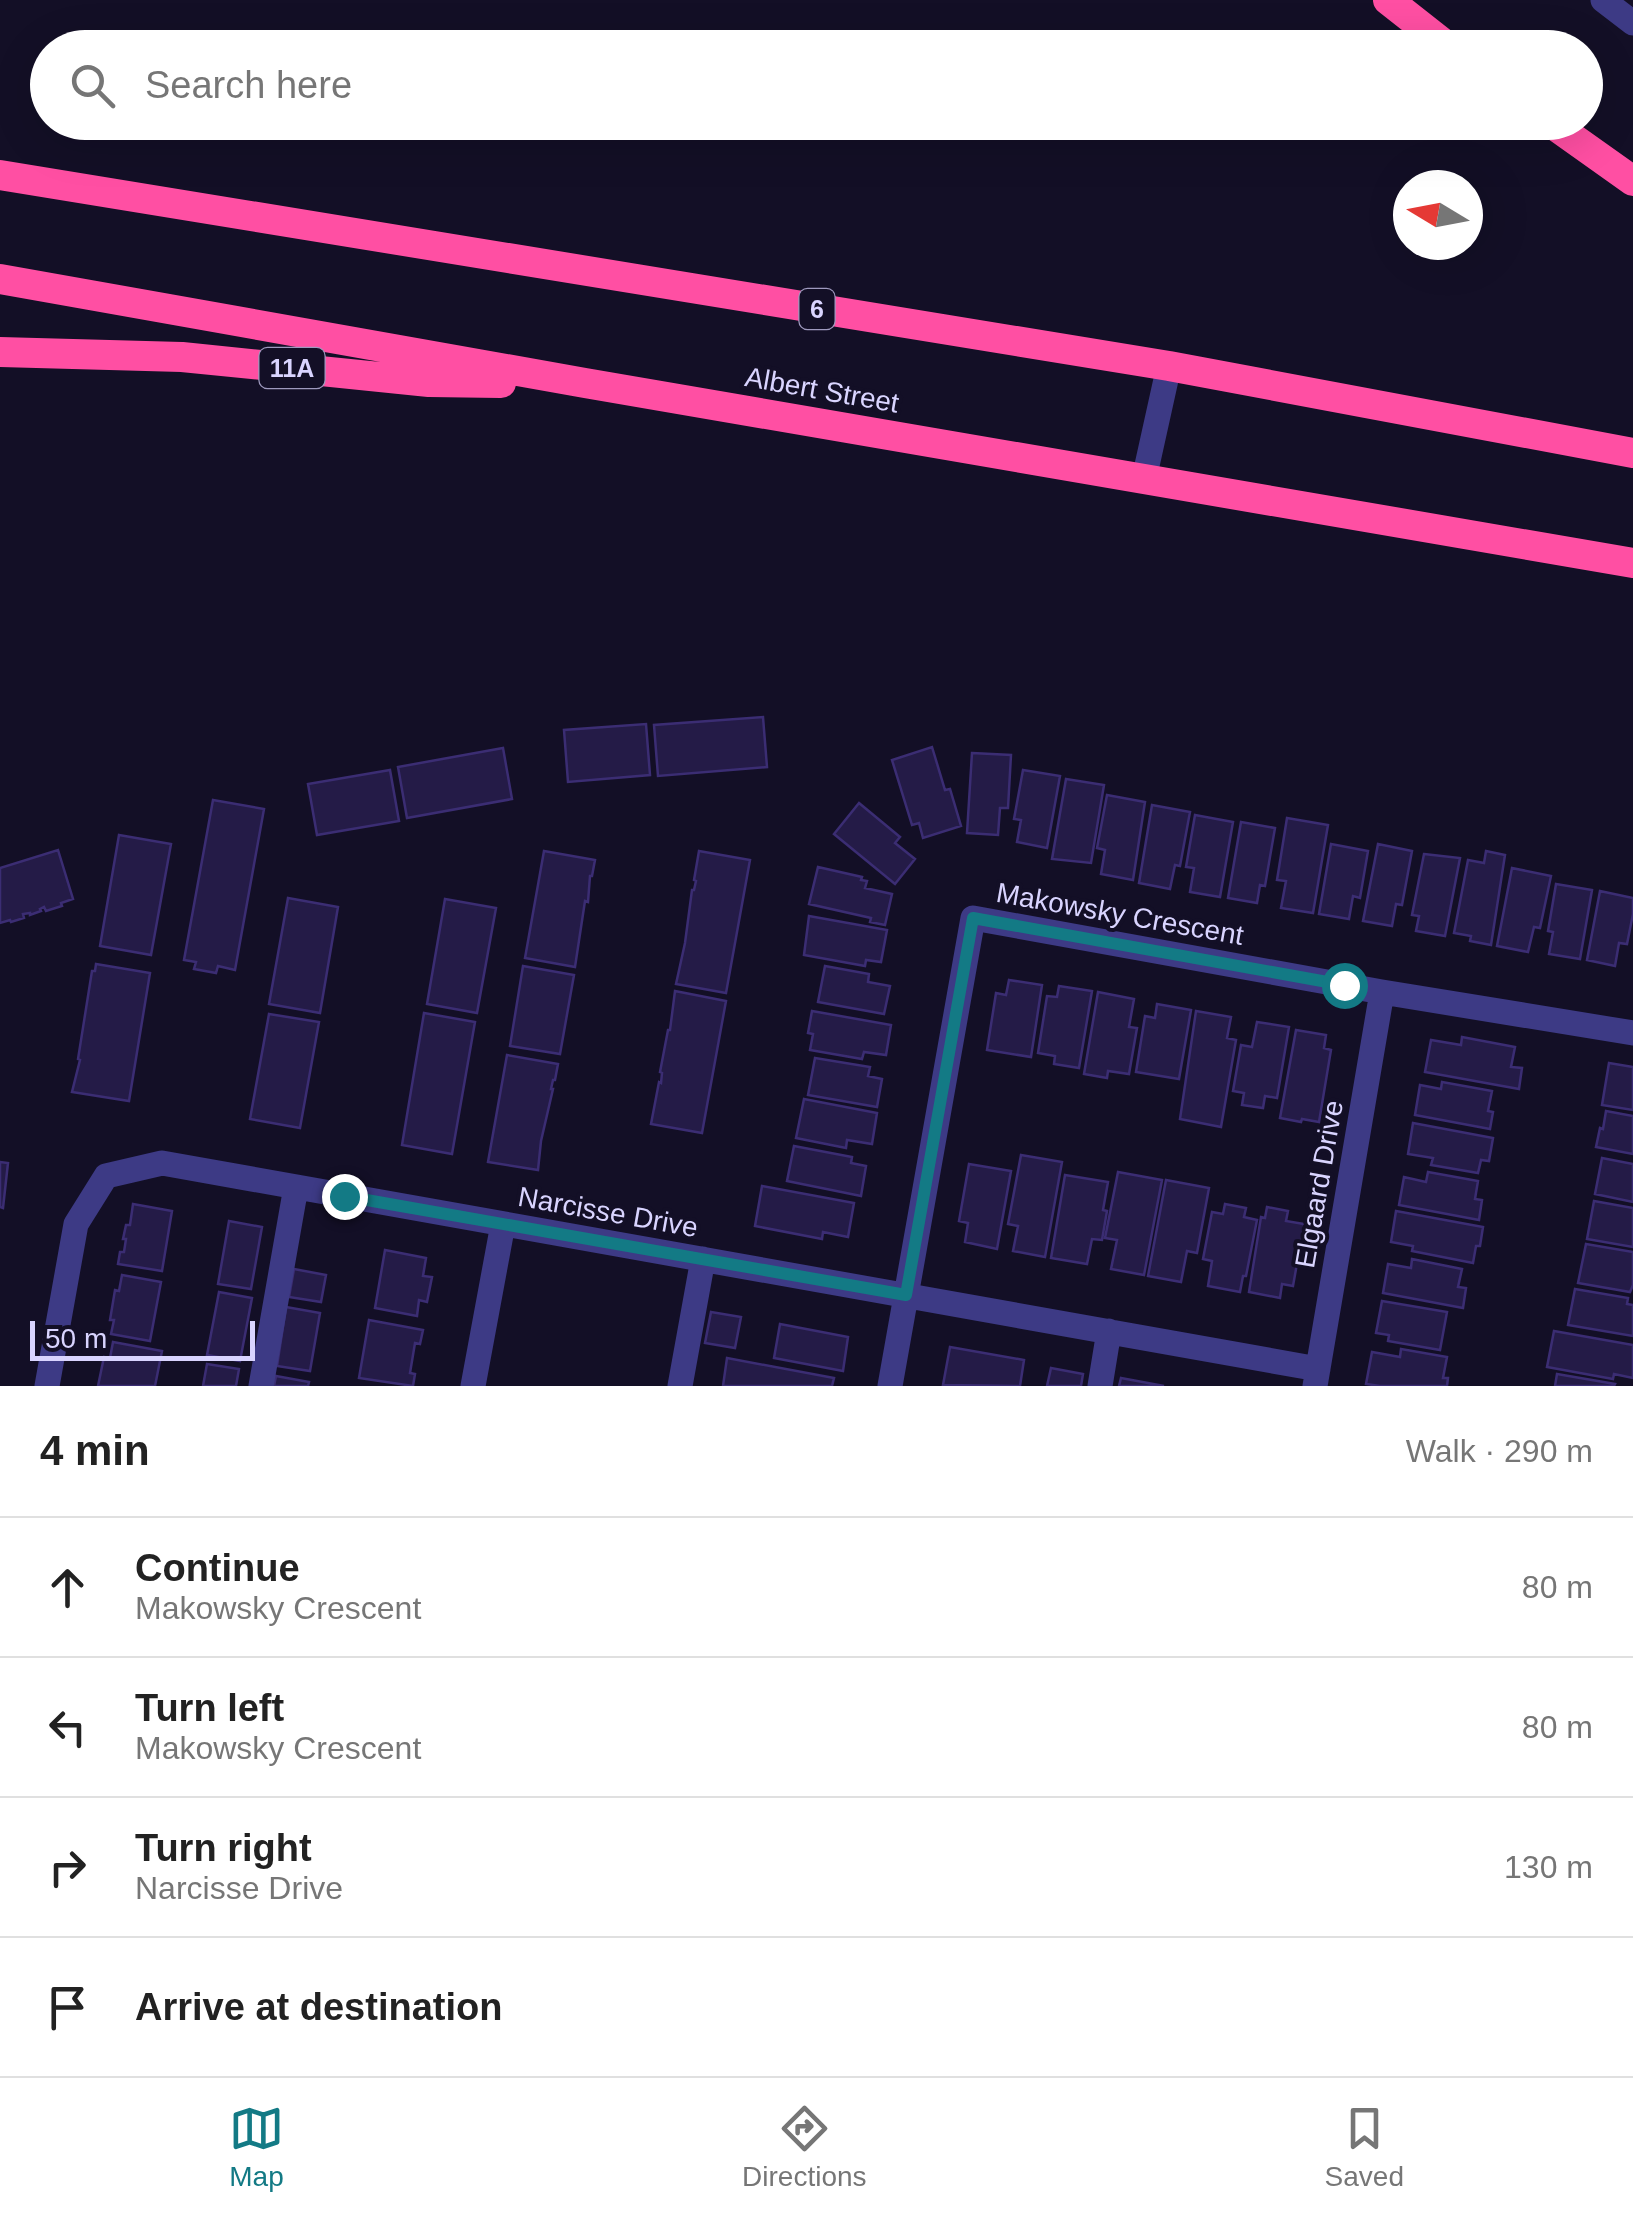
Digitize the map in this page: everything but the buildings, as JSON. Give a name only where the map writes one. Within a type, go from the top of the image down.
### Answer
[{"type":"highway","points":[[1388,0],[1426,30]]},
{"type":"highway","points":[[1576,140],[1633,180]]},
{"type":"highway","name":"6","points":[[0,174],[1169,366],[1633,453]]},
{"type":"highway","name":"Albert Street","points":[[0,278],[1633,564]]},
{"type":"highway","name":"11A","points":[[0,352],[182,357],[429,382],[585,383]]},
{"type":"street","points":[[1602,0],[1633,23]]},
{"type":"street","points":[[1144,479],[1169,366]]},
{"type":"street","name":"Makowsky Crescent","points":[[906,1295],[973,918],[1633,1033]]},
{"type":"street","name":"Elgaard Drive","points":[[1317,1377],[1382,992]]},
{"type":"street","name":"Narcisse Drive","points":[[47,1386],[76,1224],[106,1176],[162,1163],[1109,1332],[1317,1377]]},
{"type":"street","points":[[261,1386],[296,1187]]},
{"type":"street","points":[[473,1386],[503,1224]]},
{"type":"street","points":[[680,1386],[703,1259]]},
{"type":"street","points":[[890,1386],[906,1295]]},
{"type":"street","points":[[1100,1386],[1109,1332]]},
{"type":"route","points":[[344,1196],[906,1295],[973,918],[1344,985]]}]
